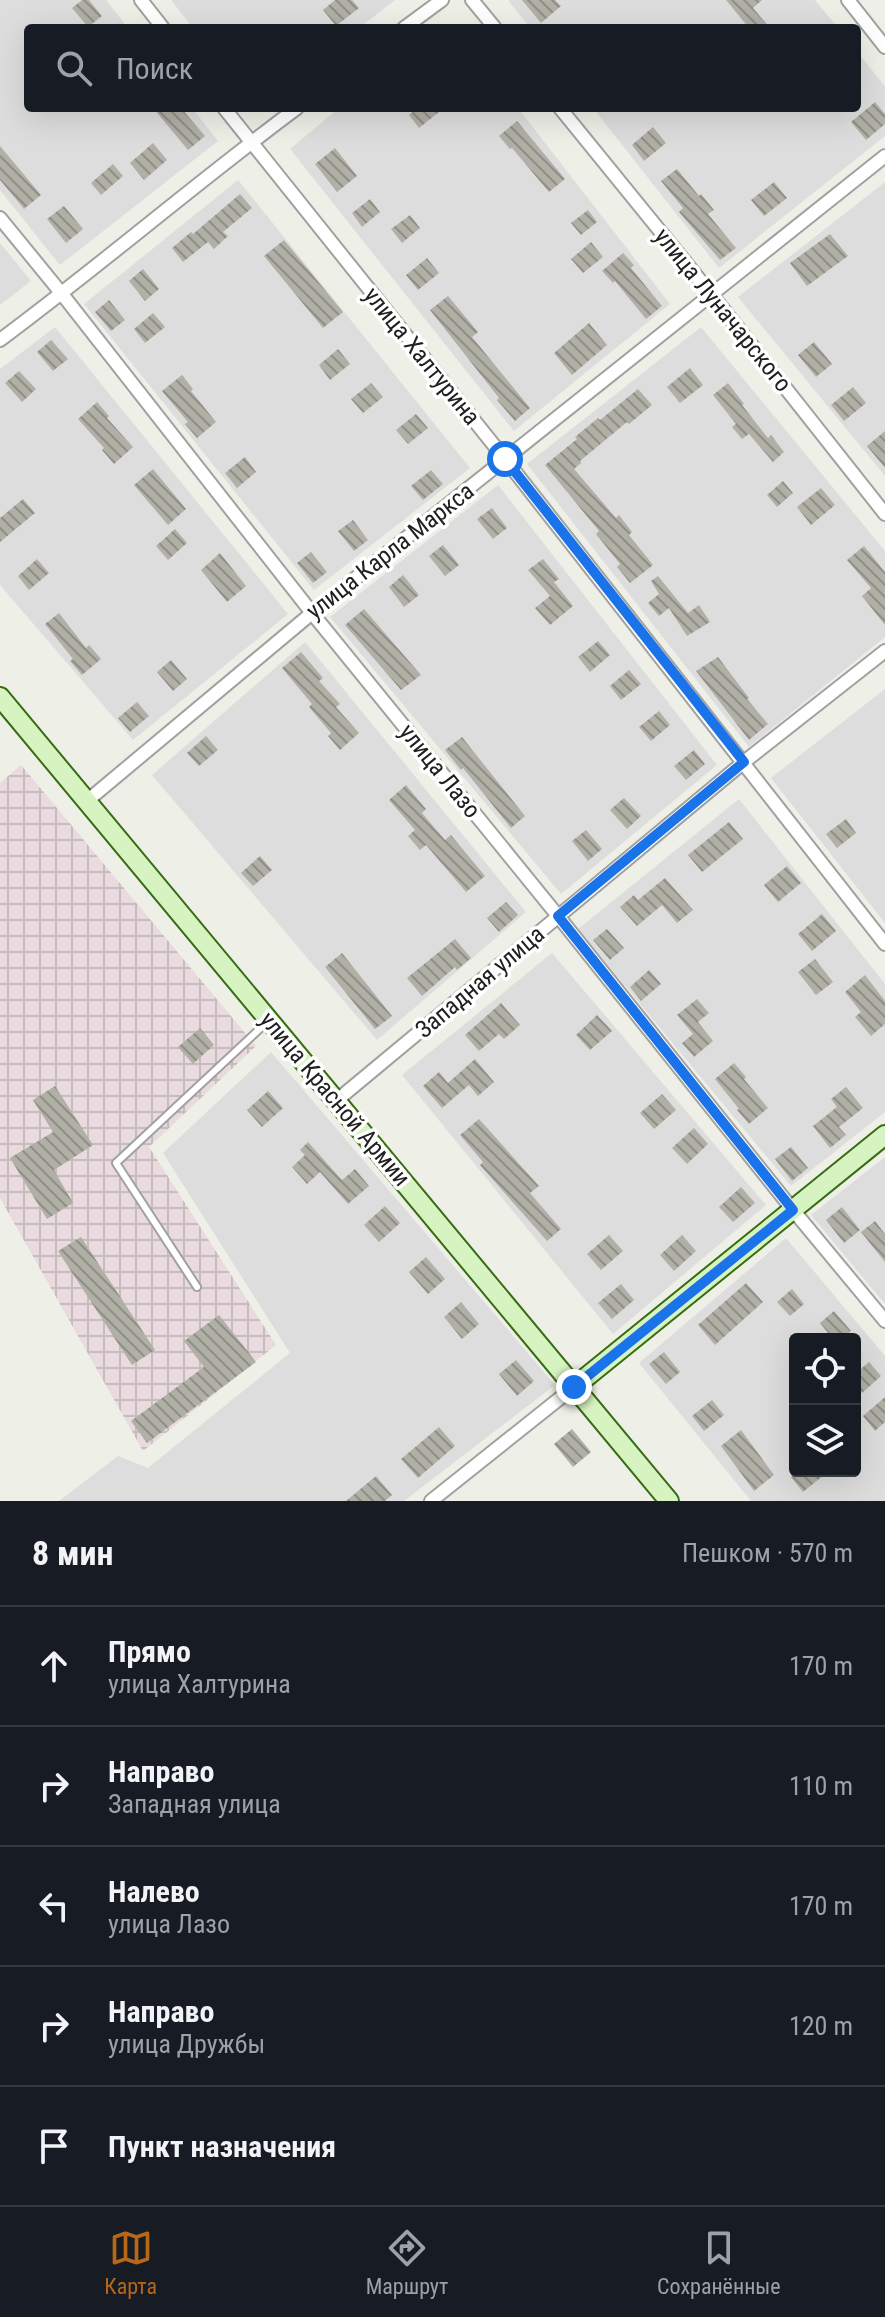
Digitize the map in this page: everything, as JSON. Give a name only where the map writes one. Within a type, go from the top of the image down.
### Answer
[{"type":"street","points":[[141,0],[160,24]]},
{"type":"street","points":[[409,24],[442,0]]},
{"type":"street","points":[[472,0],[492,24]]},
{"type":"street","points":[[848,0],[885,47]]},
{"type":"street","name":"улица Халтурина","points":[[227,112],[505,459],[885,944]]},
{"type":"street","points":[[0,340],[291,112]]},
{"type":"street","name":"улица Луначарского","points":[[563,112],[885,514]]},
{"type":"street","name":"улица Карла Маркса","points":[[87,801],[312,613],[885,156]]},
{"type":"street","name":"улица Лазо","points":[[0,218],[312,613],[885,1321]]},
{"type":"street","name":"Западная улица","points":[[336,1101],[744,762],[885,651]]},
{"type":"street","name":"улица Красной Армии","points":[[0,697],[669,1501]]},
{"type":"street","points":[[431,1501],[885,1135]]},
{"type":"lane","points":[[197,1287],[116,1163],[269,1020]]},
{"type":"shaded area","points":[[0,0],[106,0],[125,24],[24,24],[24,112],[195,112],[218,141],[60,265],[0,190]]},
{"type":"shaded area","points":[[171,0],[395,0],[364,24],[190,24]]},
{"type":"shaded area","points":[[508,0],[815,0],[835,24],[527,24]]},
{"type":"shaded area","points":[[861,57],[885,86],[885,136],[719,268],[596,112],[861,112]]},
{"type":"shaded area","points":[[334,112],[521,112],[670,304],[514,431],[290,149]]},
{"type":"shaded area","points":[[238,180],[470,468],[314,590],[84,304]]},
{"type":"shaded area","points":[[885,182],[885,476],[738,297]]},
{"type":"shaded area","points":[[0,243],[31,281],[0,305]]},
{"type":"shaded area","points":[[55,327],[288,614],[133,740],[0,585],[0,369]]},
{"type":"shaded area","points":[[701,327],[885,551],[885,637],[749,747],[527,464]]},
{"type":"shaded area","points":[[498,485],[717,765],[561,894],[330,617]]},
{"type":"shaded area","points":[[305,642],[526,912],[377,1040],[152,775]]},
{"type":"shaded area","points":[[885,689],[885,923],[771,778]]},
{"type":"shaded area","points":[[21,765],[256,1046],[149,1147],[276,1345],[143,1451],[0,1198],[0,783]]},
{"type":"shaded area","points":[[739,799],[885,984],[885,1112],[791,1186],[578,929]]},
{"type":"shaded area","points":[[552,953],[766,1205],[613,1334],[402,1075]]},
{"type":"shaded area","points":[[271,1052],[555,1385],[404,1501],[59,1501],[118,1456],[148,1468],[290,1353],[163,1153]]},
{"type":"shaded area","points":[[885,1157],[885,1304],[811,1215]]},
{"type":"shaded area","points":[[786,1238],[885,1356],[885,1501],[751,1501],[639,1363]]},
{"type":"building","points":[[82,0],[89,0],[102,16],[92,24],[85,24],[72,8]]},
{"type":"building","points":[[335,0],[352,0],[359,8],[339,24],[334,24],[323,10]]},
{"type":"building","points":[[522,0],[555,0],[561,6],[541,23]]},
{"type":"building","points":[[726,0],[762,0],[753,8],[767,24],[746,24]]},
{"type":"building","points":[[875,102],[885,114],[885,124],[866,140],[851,122]]},
{"type":"building","points":[[156,112],[184,112],[205,136],[188,150]]},
{"type":"building","points":[[412,112],[439,112],[419,128],[409,115]]},
{"type":"building","points":[[517,121],[565,179],[549,192],[499,136]]},
{"type":"building","points":[[653,127],[666,143],[644,161],[632,145]]},
{"type":"building","points":[[153,143],[167,160],[144,180],[130,163]]},
{"type":"building","points":[[0,146],[41,195],[24,209],[0,180]]},
{"type":"building","points":[[335,148],[357,176],[337,192],[315,164]]},
{"type":"building","points":[[113,164],[123,176],[101,195],[91,183]]},
{"type":"building","points":[[677,169],[714,210],[708,214],[736,248],[720,260],[679,212],[683,208],[661,181]]},
{"type":"building","points":[[774,182],[787,198],[764,216],[751,200]]},
{"type":"building","points":[[240,194],[252,208],[223,232],[228,236],[214,249],[208,242],[183,262],[172,248]]},
{"type":"building","points":[[370,199],[380,212],[362,227],[352,213]]},
{"type":"building","points":[[64,206],[83,229],[66,243],[47,219]]},
{"type":"building","points":[[588,210],[597,222],[581,235],[571,223]]},
{"type":"building","points":[[410,215],[420,228],[402,243],[391,229]]},
{"type":"building","points":[[830,234],[848,256],[807,286],[790,263]]},
{"type":"building","points":[[284,240],[343,312],[323,328],[264,256]]},
{"type":"building","points":[[591,242],[603,257],[583,273],[571,259]]},
{"type":"building","points":[[623,253],[634,265],[631,268],[662,306],[646,319],[615,281],[613,283],[602,271]]},
{"type":"building","points":[[427,258],[439,273],[418,290],[406,275]]},
{"type":"building","points":[[143,269],[159,289],[145,301],[129,281]]},
{"type":"building","points":[[448,296],[478,332],[472,337],[530,408],[515,421],[430,310]]},
{"type":"building","points":[[109,300],[125,320],[111,331],[95,312]]},
{"type":"building","points":[[153,313],[165,327],[145,343],[134,329]]},
{"type":"building","points":[[589,323],[607,345],[572,375],[554,353]]},
{"type":"building","points":[[51,340],[68,359],[53,371],[37,352]]},
{"type":"building","points":[[814,342],[832,364],[816,377],[798,355]]},
{"type":"building","points":[[338,349],[350,364],[330,380],[319,365]]},
{"type":"building","points":[[690,368],[703,385],[680,403],[667,387]]},
{"type":"building","points":[[19,371],[36,389],[22,402],[5,383]]},
{"type":"building","points":[[182,375],[216,422],[197,438],[162,391]]},
{"type":"building","points":[[371,383],[383,397],[363,413],[351,399]]},
{"type":"building","points":[[728,383],[768,438],[771,435],[784,452],[773,462],[749,434],[742,439],[732,427],[736,424],[713,395]]},
{"type":"building","points":[[853,387],[866,403],[844,421],[831,405]]},
{"type":"building","points":[[638,389],[652,405],[629,424],[627,422],[574,469],[616,518],[619,515],[632,532],[629,535],[653,565],[630,583],[617,567],[620,564],[596,534],[599,531],[545,465],[598,418],[600,420]]},
{"type":"building","points":[[97,402],[133,447],[114,464],[78,419]]},
{"type":"building","points":[[416,414],[428,428],[408,444],[396,430]]},
{"type":"building","points":[[885,431],[885,468],[867,446]]},
{"type":"building","points":[[245,457],[256,472],[237,488],[225,473]]},
{"type":"building","points":[[153,469],[186,509],[168,525],[134,485]]},
{"type":"building","points":[[431,470],[443,484],[423,500],[411,486]]},
{"type":"building","points":[[783,481],[793,493],[777,507],[767,495]]},
{"type":"building","points":[[821,488],[835,505],[811,525],[797,507]]},
{"type":"building","points":[[23,499],[35,513],[0,542],[0,518]]},
{"type":"building","points":[[492,508],[507,528],[493,539],[477,519]]},
{"type":"building","points":[[353,520],[368,540],[354,551],[338,531]]},
{"type":"building","points":[[175,529],[187,543],[168,560],[156,546]]},
{"type":"building","points":[[443,545],[459,565],[445,576],[429,556]]},
{"type":"building","points":[[864,546],[885,572],[885,625],[862,596],[871,588],[847,560]]},
{"type":"building","points":[[311,552],[327,572],[313,583],[297,563]]},
{"type":"building","points":[[220,553],[246,586],[227,602],[201,570]]},
{"type":"building","points":[[37,559],[49,573],[29,590],[18,576]]},
{"type":"building","points":[[543,559],[559,579],[554,582],[573,606],[550,625],[535,608],[550,596],[528,570]]},
{"type":"building","points":[[403,575],[419,595],[404,607],[389,587]]},
{"type":"building","points":[[658,576],[688,613],[699,605],[710,622],[687,636],[669,608],[659,616],[648,603],[659,594],[651,581]]},
{"type":"building","points":[[364,609],[421,675],[401,690],[345,625]]},
{"type":"building","points":[[59,613],[86,648],[89,645],[101,659],[82,675],[45,624]]},
{"type":"building","points":[[598,641],[610,655],[590,672],[578,657]]},
{"type":"building","points":[[301,652],[323,678],[319,681],[340,704],[336,707],[359,733],[340,750],[328,736],[331,733],[309,707],[312,704],[282,668]]},
{"type":"building","points":[[718,657],[768,724],[749,740],[696,671]]},
{"type":"building","points":[[171,660],[187,679],[173,691],[157,672]]},
{"type":"building","points":[[629,670],[641,684],[621,700],[610,686]]},
{"type":"building","points":[[137,702],[149,716],[130,732],[118,718]]},
{"type":"building","points":[[659,711],[670,725],[651,741],[639,727]]},
{"type":"building","points":[[206,736],[218,750],[199,766],[187,753]]},
{"type":"building","points":[[462,737],[525,816],[511,828],[445,750]]},
{"type":"building","points":[[694,750],[705,764],[686,780],[674,766]]},
{"type":"building","points":[[406,785],[426,809],[422,813],[445,840],[451,835],[485,876],[466,892],[426,845],[420,850],[408,836],[415,830],[389,800]]},
{"type":"building","points":[[624,798],[641,816],[627,829],[610,810]]},
{"type":"building","points":[[846,819],[856,833],[837,848],[826,834]]},
{"type":"building","points":[[729,822],[743,839],[702,872],[688,855]]},
{"type":"building","points":[[586,830],[602,849],[588,861],[572,841]]},
{"type":"building","points":[[260,856],[272,870],[253,886],[241,873]]},
{"type":"building","points":[[787,866],[801,883],[778,902],[764,885]]},
{"type":"building","points":[[665,878],[693,910],[677,923],[662,905],[637,926],[620,907],[634,895],[638,900]]},
{"type":"building","points":[[506,902],[518,915],[499,932],[487,918]]},
{"type":"building","points":[[822,914],[836,931],[812,951],[798,934]]},
{"type":"building","points":[[607,929],[624,948],[610,960],[593,940]]},
{"type":"building","points":[[455,939],[471,958],[457,970],[455,967],[422,996],[407,978]]},
{"type":"building","points":[[342,953],[392,1016],[375,1029],[325,967]]},
{"type":"building","points":[[815,959],[833,982],[816,995],[798,972]]},
{"type":"building","points":[[649,970],[661,984],[641,1001],[630,987]]},
{"type":"building","points":[[865,975],[885,1001],[885,1024],[871,1036],[855,1017],[861,1012],[845,992]]},
{"type":"building","points":[[697,999],[709,1013],[698,1022],[713,1041],[694,1057],[682,1043],[693,1034],[677,1015]]},
{"type":"building","points":[[501,1003],[520,1025],[504,1039],[499,1034],[479,1051],[465,1035]]},
{"type":"building","points":[[597,1015],[612,1031],[590,1050],[576,1035]]},
{"type":"building","points":[[200,1028],[214,1045],[193,1064],[178,1047]]},
{"type":"building","points":[[475,1059],[494,1082],[478,1096],[469,1085],[442,1108],[423,1086],[439,1072],[448,1083]]},
{"type":"building","points":[[734,1063],[768,1108],[749,1124],[715,1079]]},
{"type":"building","points":[[55,1086],[93,1145],[54,1170],[73,1203],[47,1219],[10,1158],[53,1132],[33,1100]]},
{"type":"building","points":[[846,1087],[863,1108],[839,1127],[846,1135],[830,1148],[813,1126],[837,1107],[831,1099]]},
{"type":"building","points":[[268,1091],[283,1108],[262,1127],[247,1110]]},
{"type":"building","points":[[662,1094],[676,1110],[654,1129],[640,1113]]},
{"type":"building","points":[[479,1119],[539,1186],[530,1193],[561,1229],[547,1241],[480,1165],[483,1162],[460,1135]]},
{"type":"building","points":[[694,1128],[708,1144],[687,1164],[672,1148]]},
{"type":"building","points":[[308,1142],[342,1180],[355,1169],[369,1186],[348,1204],[320,1172],[307,1184],[292,1167],[305,1155],[300,1150]]},
{"type":"building","points":[[791,1147],[808,1168],[792,1181],[775,1159]]},
{"type":"building","points":[[741,1187],[755,1203],[733,1222],[719,1207]]},
{"type":"building","points":[[385,1206],[400,1223],[379,1242],[364,1225]]},
{"type":"building","points":[[842,1207],[860,1230],[844,1243],[826,1220]]},
{"type":"building","points":[[875,1221],[885,1234],[885,1262],[861,1232]]},
{"type":"building","points":[[609,1235],[623,1251],[601,1270],[587,1254]]},
{"type":"building","points":[[682,1235],[696,1251],[674,1271],[660,1255]]},
{"type":"building","points":[[81,1237],[155,1350],[132,1365],[58,1251]]},
{"type":"building","points":[[426,1257],[445,1279],[428,1294],[409,1272]]},
{"type":"building","points":[[746,1283],[763,1302],[715,1345],[698,1325]]},
{"type":"building","points":[[621,1284],[634,1300],[612,1319],[598,1303]]},
{"type":"building","points":[[792,1289],[804,1304],[790,1316],[777,1302]]},
{"type":"building","points":[[461,1302],[479,1324],[462,1339],[444,1317]]},
{"type":"building","points":[[834,1311],[851,1331],[828,1333],[820,1323]]},
{"type":"building","points":[[219,1315],[256,1362],[147,1443],[131,1421],[204,1367],[184,1341]]},
{"type":"building","points":[[664,1352],[680,1372],[666,1384],[649,1364]]},
{"type":"building","points":[[516,1360],[534,1381],[517,1396],[499,1374]]},
{"type":"building","points":[[869,1362],[881,1376],[862,1393],[861,1392],[861,1369]]},
{"type":"building","points":[[885,1397],[885,1422],[875,1431],[863,1416]]},
{"type":"building","points":[[712,1400],[724,1415],[704,1431],[692,1416]]},
{"type":"building","points":[[439,1427],[455,1446],[418,1478],[401,1459]]},
{"type":"building","points":[[572,1429],[591,1452],[573,1467],[554,1444]]},
{"type":"building","points":[[741,1430],[774,1475],[754,1491],[721,1446]]},
{"type":"building","points":[[376,1476],[392,1495],[385,1501],[346,1501]]},
{"type":"building","points":[[791,1477],[822,1477],[803,1492]]},
{"type":"route","points":[[505,459],[744,762],[558,916],[793,1210],[574,1387]]}]
